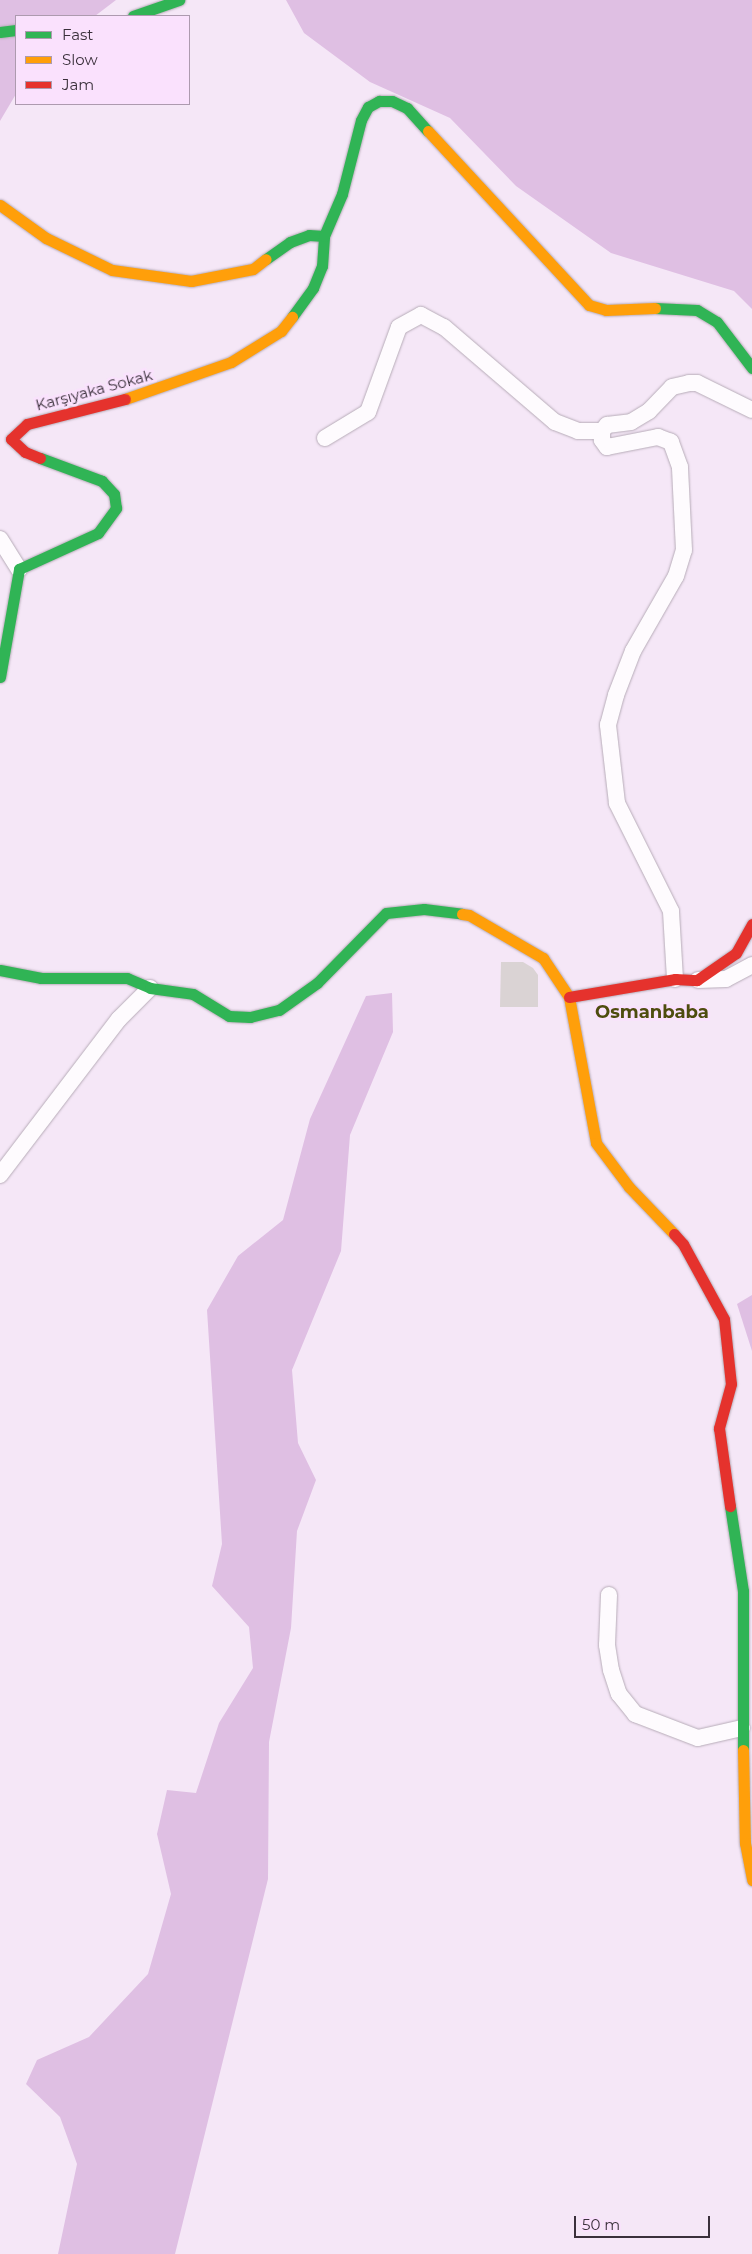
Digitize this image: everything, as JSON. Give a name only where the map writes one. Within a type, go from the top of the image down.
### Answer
[{"type":"street","points":[[136,15],[179,0]]},
{"type":"street","points":[[0,32],[15,30]]},
{"type":"street","points":[[0,205],[46,238],[112,270],[191,281],[253,269],[290,242],[309,235],[324,236],[342,194],[362,120],[368,107],[379,101],[392,101],[407,108],[566,283],[589,305],[606,310],[681,307],[697,310],[717,322],[752,368]]},
{"type":"street","name":"Karşıyaka Sokak","points":[[19,569],[98,533],[116,508],[114,494],[102,481],[25,452],[11,439],[27,424],[138,396],[231,362],[281,332],[313,288],[322,266],[324,236]]},
{"type":"street","points":[[325,438],[368,412],[399,326],[421,315],[444,327],[555,422],[578,431],[602,431]]},
{"type":"street","points":[[674,979],[671,911],[617,803],[608,725],[616,695],[633,651],[676,576],[684,550],[680,467],[671,442],[658,437],[607,446],[602,440],[602,431],[607,425],[631,422],[649,411],[672,387],[689,383],[697,383],[752,410]]},
{"type":"street","points":[[0,539],[19,569],[0,677]]},
{"type":"street","points":[[0,970],[41,978],[126,978],[150,988],[193,994],[229,1016],[250,1017],[279,1010],[317,983],[386,913],[424,908],[469,915],[543,958],[569,997],[596,1143],[629,1187],[683,1244],[724,1319],[731,1384],[719,1428],[743,1591],[742,1728],[745,1843],[752,1880]]},
{"type":"street","points":[[697,980],[736,953],[752,924]]},
{"type":"street","points":[[569,997],[674,979],[726,979],[752,965]]},
{"type":"street","points":[[0,1175],[119,1019],[150,988]]},
{"type":"street","points":[[609,1595],[608,1645],[611,1670],[620,1694],[635,1714],[698,1738],[742,1728]]},
{"type":"shaded area","points":[[0,0],[116,0],[96,15],[15,15],[15,96],[0,121]]},
{"type":"shaded area","points":[[286,0],[752,0],[752,309],[734,291],[611,253],[516,186],[450,118],[370,82],[304,33]]},
{"type":"shaded area","points":[[392,993],[393,1032],[350,1135],[341,1251],[292,1370],[298,1443],[316,1480],[297,1531],[291,1628],[269,1742],[268,1879],[175,2254],[58,2254],[77,2164],[60,2117],[26,2084],[37,2060],[89,2037],[148,1974],[171,1894],[157,1834],[167,1790],[196,1793],[219,1723],[253,1668],[249,1627],[212,1586],[222,1544],[207,1310],[238,1256],[283,1220],[310,1119],[366,996]]},
{"type":"shaded area","points":[[752,1295],[752,1351],[737,1304]]},
{"type":"building","points":[[501,962],[523,962],[533,968],[538,975],[538,1007],[500,1007]]},
{"type":"traffic: fast","points":[[136,15],[179,0]]},
{"type":"traffic: fast","points":[[0,32],[15,30]]},
{"type":"traffic: fast","points":[[292,317],[313,288],[322,266],[324,236],[342,194],[361,120],[368,107],[379,101],[392,101],[407,108],[428,131]]},
{"type":"traffic: fast","points":[[266,259],[290,242],[309,235],[324,236]]},
{"type":"traffic: fast","points":[[655,308],[697,310],[717,322],[752,368]]},
{"type":"traffic: fast","points":[[0,677],[19,569],[98,533],[116,508],[114,494],[102,481],[40,458]]},
{"type":"traffic: fast","points":[[0,970],[41,978],[127,978],[150,988],[193,994],[229,1016],[250,1017],[279,1010],[317,983],[386,913],[424,909],[462,914]]},
{"type":"traffic: fast","points":[[730,1506],[743,1591],[743,1750]]},
{"type":"traffic: slow","points":[[428,131],[589,305],[606,310],[655,308]]},
{"type":"traffic: slow","points":[[0,205],[46,238],[112,270],[191,281],[253,269],[266,259]]},
{"type":"traffic: slow","points":[[125,399],[231,362],[281,331],[292,317]]},
{"type":"traffic: slow","points":[[462,914],[469,915],[543,958],[569,997],[596,1143],[629,1187],[674,1234]]},
{"type":"traffic: slow","points":[[743,1750],[745,1843],[752,1880]]},
{"type":"traffic: jam","points":[[40,458],[25,452],[11,439],[27,424],[125,399]]},
{"type":"traffic: jam","points":[[569,997],[675,979],[697,980],[736,953],[752,924]]},
{"type":"traffic: jam","points":[[674,1234],[683,1244],[724,1319],[731,1384],[719,1428],[730,1506]]},
{"type":"district","name":"Osmanbaba","points":[[652,1012]]}]
